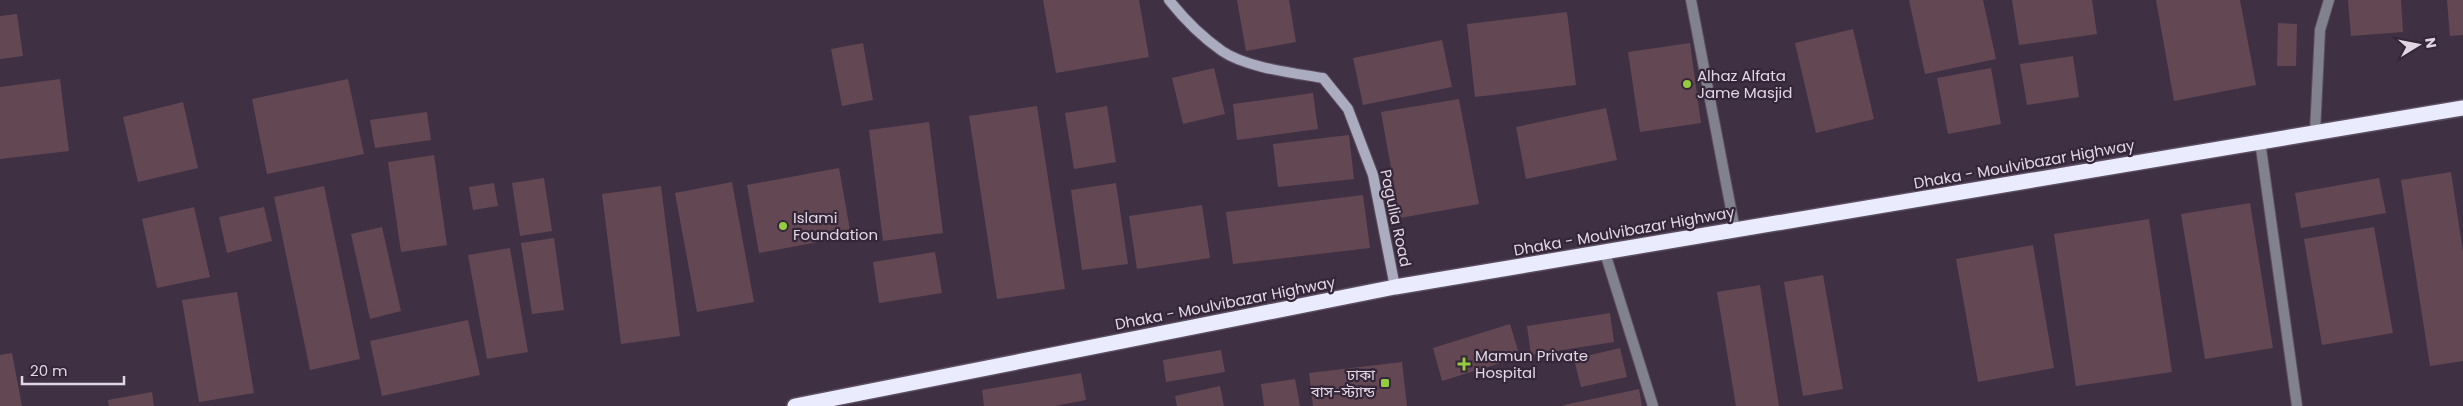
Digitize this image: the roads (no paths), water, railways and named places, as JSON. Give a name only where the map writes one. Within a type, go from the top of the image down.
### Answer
[{"type":"highway","name":"Dhaka - Moulvibazar Highway","points":[[795,406],[1395,287],[2463,108]]},
{"type":"street","name":"Pagulia Road","points":[[1169,0],[1186,22],[1223,52],[1269,69],[1323,78],[1348,109],[1373,175],[1395,287]]},
{"type":"street","points":[[1691,0],[1735,230]]},
{"type":"street","points":[[2315,132],[2320,30],[2328,0]]},
{"type":"street","points":[[2260,141],[2297,406]]},
{"type":"street","points":[[1605,253],[1653,406]]},
{"type":"place","name":"Alhaz Alfata Jame Masjid","points":[[1687,84]]},
{"type":"place","name":"Islami Foundation","points":[[783,226]]},
{"type":"place","name":"Mamun Private Hospital","points":[[1464,364]]},
{"type":"place","name":"ঢাকা বাস-স্ট্যান্ড","points":[[1385,383]]}]
